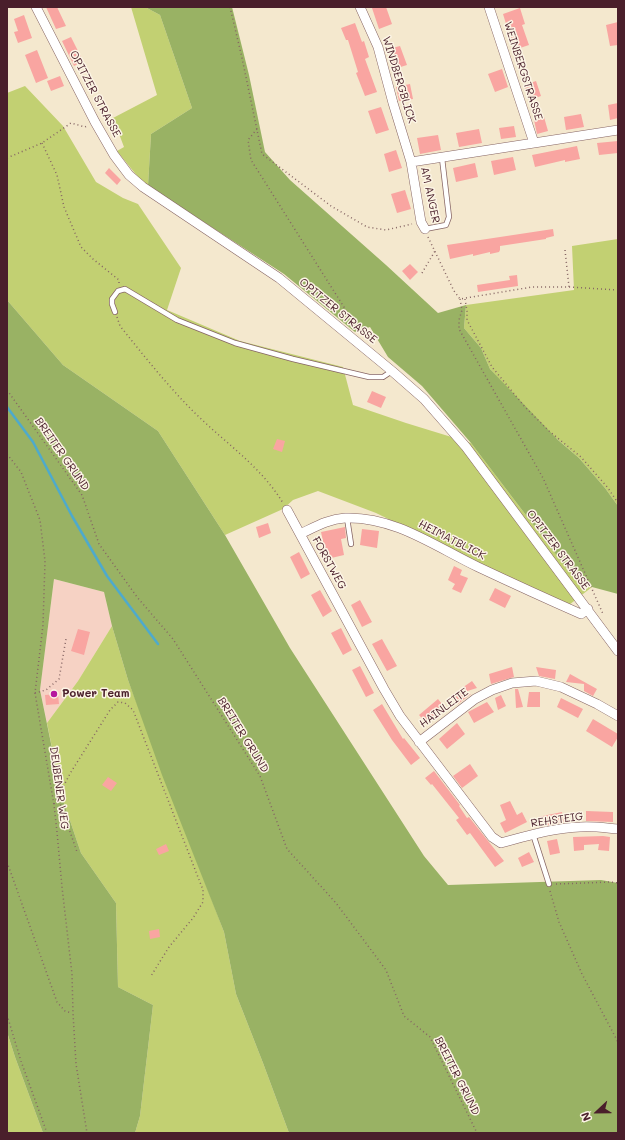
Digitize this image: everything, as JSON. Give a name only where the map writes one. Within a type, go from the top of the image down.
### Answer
[{"type":"street","name":"OPITZER STRASSE","points":[[36,7],[95,122],[114,155],[129,175],[143,187],[279,278],[424,399],[466,447],[618,651]]},
{"type":"street","name":"WINDBERGBLICK","points":[[360,7],[378,47],[411,162]]},
{"type":"street","name":"WEINBERGSTRASSE","points":[[489,7],[534,143]]},
{"type":"street","name":"AM ANGER","points":[[423,226],[411,162],[618,130]]},
{"type":"street","name":"FORSTWEG","points":[[287,510],[400,716],[492,837],[501,843]]},
{"type":"street","name":"HEIMATBLICK","points":[[300,534],[324,522],[347,518],[376,520],[410,532],[478,567],[581,614],[588,609]]},
{"type":"street","name":"HAINLEITE","points":[[419,742],[475,699],[492,690],[512,684],[536,681],[561,687],[618,716]]},
{"type":"street","name":"REHSTEIG","points":[[501,843],[533,834],[564,828],[582,826],[618,829]]},
{"type":"lane","points":[[423,226],[446,225],[450,217],[442,158]]},
{"type":"lane","points":[[115,312],[112,299],[118,291],[122,289],[129,291],[177,320],[235,342],[293,359],[369,377],[383,377],[392,371]]},
{"type":"lane","points":[[347,518],[351,544]]},
{"type":"lane","points":[[533,834],[549,884]]},
{"type":"path","points":[[230,7],[262,154],[331,206],[367,227],[386,230],[423,226]]},
{"type":"path","points":[[7,158],[42,143],[71,123],[85,127],[95,122]]},
{"type":"path","points":[[257,129],[248,140],[251,160],[364,338]]},
{"type":"path","points":[[42,143],[57,175],[64,207],[81,247],[93,260],[119,280],[118,291]]},
{"type":"path","name":"AM ANGER","points":[[423,226],[454,291],[460,299]]},
{"type":"path","points":[[565,250],[569,287]]},
{"type":"path","points":[[422,273],[435,251]]},
{"type":"path","points":[[597,623],[603,614],[543,478],[459,329],[459,320],[462,310],[460,299],[532,287],[569,287],[618,290]]},
{"type":"path","points":[[465,299],[467,320],[492,367],[525,407],[549,431],[581,457],[608,488],[618,503]]},
{"type":"path","points":[[115,312],[120,326],[141,352],[198,416],[260,471],[276,491],[287,510]]},
{"type":"path","name":"BREITER GRUND","points":[[7,390],[82,495],[99,544],[137,597],[173,639],[260,776],[287,849],[336,903],[386,970],[404,1016],[430,1037],[477,1133]]},
{"type":"path","name":"DEUBENER WEG","points":[[7,454],[21,472],[40,520],[45,561],[43,626],[35,693],[54,805],[72,974],[72,1013],[76,1064],[87,1133]]},
{"type":"path","points":[[35,693],[46,690],[59,679],[66,639]]},
{"type":"path","points":[[54,805],[57,797],[110,710],[118,702],[125,703],[133,710],[203,890],[203,902],[194,918],[169,947],[151,976]]},
{"type":"path","points":[[57,797],[77,852]]},
{"type":"path","points":[[7,862],[57,1002],[65,1011],[72,1013]]},
{"type":"path","points":[[618,883],[549,884],[562,929],[582,974],[618,1042]]},
{"type":"path","points":[[7,1015],[21,1061],[47,1133]]},
{"type":"shaded area","points":[[54,579],[104,592],[112,626],[78,681],[47,723],[40,690]]},
{"type":"green space","points":[[131,7],[145,7],[160,15],[192,108],[151,134],[148,186],[138,177],[117,151],[124,147],[113,118],[157,95]]},
{"type":"green space","points":[[145,7],[232,7],[249,75],[265,152],[290,180],[438,313],[466,305],[464,328],[481,348],[490,369],[558,440],[579,458],[605,488],[618,506],[618,594],[592,587],[567,569],[471,443],[422,386],[388,357],[370,327],[355,332],[284,274],[148,186],[151,134],[192,108],[160,15]]},
{"type":"green space","points":[[25,86],[63,126],[96,182],[123,198],[138,204],[181,268],[167,310],[240,341],[343,367],[353,405],[471,443],[567,569],[592,587],[569,605],[482,565],[376,513],[318,491],[293,500],[283,509],[225,535],[158,431],[63,365],[7,300],[7,93]]},
{"type":"green space","points":[[618,239],[618,506],[605,488],[579,458],[535,420],[490,369],[481,348],[464,328],[466,305],[574,290],[572,246]]},
{"type":"green space","points":[[7,300],[63,365],[158,431],[225,535],[290,648],[424,856],[448,885],[601,880],[618,883],[618,1133],[289,1133],[236,994],[224,932],[162,775],[128,680],[112,626],[104,592],[54,579],[40,690],[62,797],[81,853],[116,903],[118,987],[153,1005],[140,1116],[135,1133],[43,1133],[7,1032]]},
{"type":"green space","points":[[112,626],[128,680],[224,932],[236,994],[289,1133],[135,1133],[140,1116],[153,1005],[118,987],[116,903],[81,853],[62,797],[47,723],[78,681]]},
{"type":"green space","points":[[7,1032],[15,1057],[43,1133],[7,1133]]},
{"type":"building","points":[[46,7],[57,7],[66,26],[56,29]]},
{"type":"building","points":[[386,7],[392,24],[379,29],[372,8]]},
{"type":"building","points":[[520,8],[525,24],[522,25],[529,45],[514,50],[503,14]]},
{"type":"building","points":[[24,15],[32,38],[18,43],[14,32],[18,31],[14,19]]},
{"type":"building","points":[[618,22],[618,45],[610,46],[606,25]]},
{"type":"building","points":[[355,23],[362,42],[364,41],[369,57],[365,59],[377,92],[365,96],[356,73],[358,72],[348,40],[346,40],[341,28]]},
{"type":"building","points":[[71,37],[83,61],[74,66],[62,41]]},
{"type":"building","points":[[400,46],[407,65],[394,69],[388,49]]},
{"type":"building","points":[[37,50],[48,78],[36,83],[25,55]]},
{"type":"building","points":[[502,69],[508,87],[495,92],[488,74]]},
{"type":"building","points":[[60,76],[64,86],[51,91],[47,81]]},
{"type":"building","points":[[536,81],[541,96],[530,100],[524,85]]},
{"type":"building","points":[[410,84],[413,99],[399,101],[396,87]]},
{"type":"building","points":[[618,103],[618,118],[610,120],[608,105]]},
{"type":"building","points":[[381,107],[389,130],[376,134],[368,111]]},
{"type":"building","points":[[581,114],[584,127],[566,130],[564,117]]},
{"type":"building","points":[[544,117],[548,131],[537,134],[534,120]]},
{"type":"building","points":[[514,126],[516,137],[501,139],[499,128]]},
{"type":"building","points":[[479,129],[482,143],[459,147],[456,133]]},
{"type":"building","points":[[438,135],[441,150],[420,154],[417,138]]},
{"type":"building","points":[[618,141],[618,153],[599,155],[597,143]]},
{"type":"building","points":[[577,146],[580,159],[565,162],[565,160],[535,167],[532,155]]},
{"type":"building","points":[[396,150],[402,168],[389,172],[384,154]]},
{"type":"building","points":[[513,157],[516,170],[494,175],[491,161]]},
{"type":"building","points":[[475,163],[478,177],[456,182],[453,168]]},
{"type":"building","points":[[109,168],[121,180],[117,185],[105,173]]},
{"type":"building","points":[[405,190],[411,209],[397,213],[391,194]]},
{"type":"building","points":[[553,229],[554,236],[546,239],[500,246],[499,252],[490,254],[490,252],[473,256],[473,254],[450,259],[447,245]]},
{"type":"building","points":[[410,264],[418,272],[410,280],[402,271]]},
{"type":"building","points":[[517,275],[518,286],[478,292],[477,285],[510,280],[509,276]]},
{"type":"building","points":[[372,391],[386,397],[381,408],[367,402]]},
{"type":"building","points":[[277,439],[285,441],[282,452],[273,449]]},
{"type":"building","points":[[268,523],[271,533],[259,538],[256,527]]},
{"type":"building","points":[[345,527],[346,538],[341,539],[344,555],[327,559],[321,532]]},
{"type":"building","points":[[362,529],[379,531],[377,548],[360,545]]},
{"type":"building","points":[[299,552],[310,574],[301,579],[290,557]]},
{"type":"building","points":[[454,566],[462,570],[460,575],[468,578],[461,593],[452,589],[455,584],[448,580]]},
{"type":"building","points":[[495,588],[511,596],[505,608],[489,600]]},
{"type":"building","points":[[320,590],[332,611],[323,617],[311,595]]},
{"type":"building","points":[[360,600],[372,622],[362,627],[351,605]]},
{"type":"building","points":[[341,628],[352,650],[343,655],[331,633]]},
{"type":"building","points":[[78,629],[90,632],[84,655],[71,651]]},
{"type":"building","points":[[382,639],[397,666],[387,671],[372,644]]},
{"type":"building","points":[[360,666],[374,693],[366,697],[352,670]]},
{"type":"building","points":[[512,667],[514,677],[491,684],[489,674]]},
{"type":"building","points":[[536,667],[556,670],[555,679],[539,676]]},
{"type":"building","points":[[570,674],[597,689],[593,696],[584,691],[584,684],[566,682]]},
{"type":"building","points":[[472,681],[477,688],[464,692],[465,694],[471,694],[458,704],[452,695]]},
{"type":"building","points":[[515,689],[518,689],[523,707],[516,708]]},
{"type":"building","points":[[529,692],[540,692],[540,707],[527,707]]},
{"type":"building","points":[[58,694],[59,704],[46,705],[45,695]]},
{"type":"building","points":[[501,695],[506,706],[498,710],[495,698]]},
{"type":"building","points":[[561,698],[583,709],[578,718],[557,707]]},
{"type":"building","points":[[438,699],[445,708],[426,723],[419,715]]},
{"type":"building","points":[[487,702],[494,712],[474,723],[468,712]]},
{"type":"building","points":[[382,704],[403,739],[404,738],[420,758],[411,765],[392,740],[373,710]]},
{"type":"building","points":[[593,719],[618,734],[618,737],[612,747],[586,731]]},
{"type":"building","points":[[457,723],[465,734],[447,749],[439,739]]},
{"type":"building","points":[[470,764],[478,776],[462,788],[453,776]]},
{"type":"building","points":[[434,771],[460,805],[459,806],[467,818],[469,817],[504,861],[495,867],[470,833],[467,835],[456,820],[459,818],[432,784],[431,785],[425,778]]},
{"type":"building","points":[[108,777],[117,783],[111,791],[102,785]]},
{"type":"building","points":[[510,801],[517,815],[522,812],[527,822],[505,833],[500,823],[506,820],[500,805]]},
{"type":"building","points":[[586,811],[613,812],[613,822],[586,821]]},
{"type":"building","points":[[562,812],[564,822],[540,827],[538,817]]},
{"type":"building","points":[[573,837],[610,837],[609,851],[598,850],[599,844],[584,845],[584,850],[574,851]]},
{"type":"building","points":[[557,839],[560,853],[550,855],[547,841]]},
{"type":"building","points":[[166,844],[169,851],[159,855],[156,849]]},
{"type":"building","points":[[529,852],[534,862],[522,867],[518,858]]},
{"type":"building","points":[[159,929],[160,937],[150,939],[149,931]]},
{"type":"waterway","points":[[7,407],[33,442],[72,516],[107,576],[158,644]]},
{"type":"place","name":"Power Team","points":[[54,694]]}]
